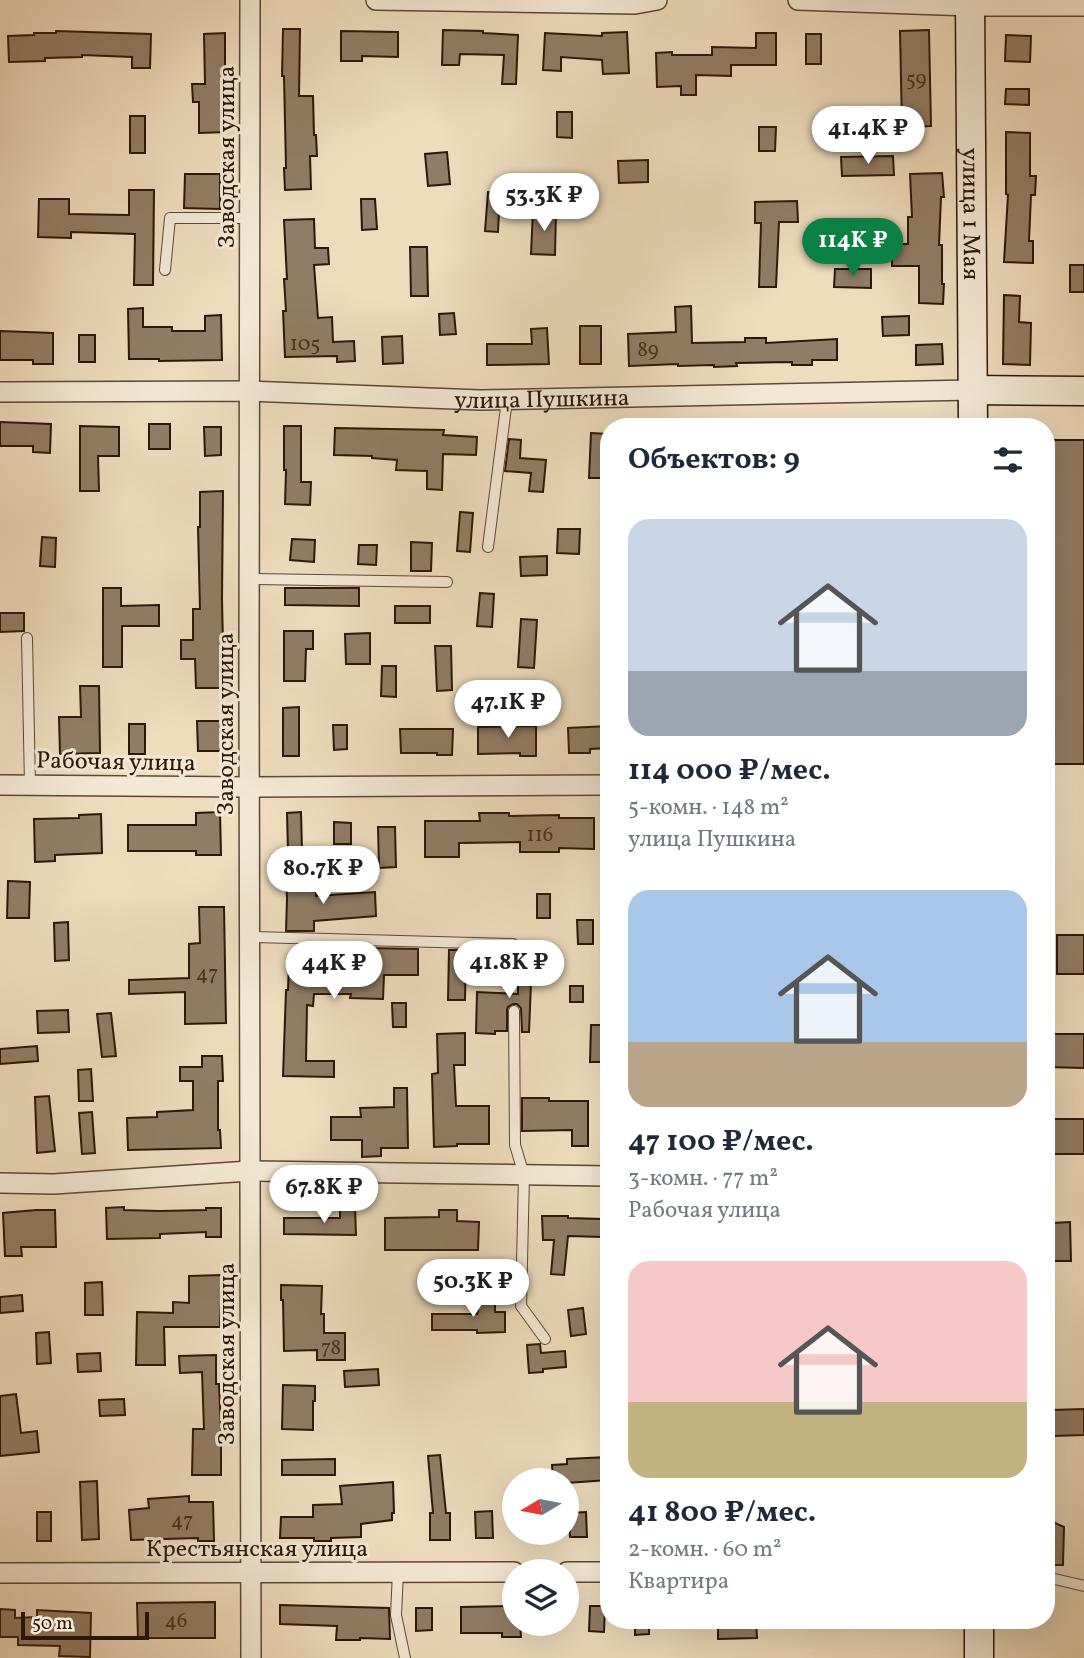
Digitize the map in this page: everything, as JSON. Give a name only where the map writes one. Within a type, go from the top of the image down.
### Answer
[{"type":"main road","name":"улица 1 Мая","points":[[970,3],[973,418]]},
{"type":"main road","name":"улица Пушкина","points":[[972,390],[1084,391]]},
{"type":"main road","points":[[978,1629],[979,1658]]},
{"type":"street","name":"Заводская улица","points":[[250,0],[251,1658]]},
{"type":"street","points":[[376,0],[635,4],[657,0]]},
{"type":"street","points":[[798,0],[1084,6]]},
{"type":"street","name":"улица Пушкина","points":[[0,392],[250,391],[507,400],[972,390]]},
{"type":"street","name":"Рабочая улица","points":[[0,785],[600,785]]},
{"type":"street","points":[[0,1183],[54,1184],[250,1171],[600,1176]]},
{"type":"street","name":"Крестьянская улица","points":[[0,1573],[502,1572]]},
{"type":"street","points":[[579,1572],[600,1572]]},
{"type":"lane","points":[[166,270],[170,218],[251,218]]},
{"type":"lane","points":[[488,547],[507,400]]},
{"type":"lane","points":[[250,579],[447,582]]},
{"type":"lane","points":[[27,638],[30,785]]},
{"type":"lane","points":[[250,937],[513,944]]},
{"type":"lane","points":[[514,1011],[515,1145],[524,1175],[521,1306],[545,1339]]},
{"type":"lane","points":[[398,1572],[396,1615],[405,1658]]},
{"type":"lane","points":[[1055,1579],[1084,1586]]},
{"type":"building","points":[[283,29],[300,29],[299,96],[313,96],[317,156],[310,156],[311,189],[285,190]]},
{"type":"building","points":[[443,30],[518,35],[516,84],[502,84],[504,55],[460,54],[459,65],[442,65]]},
{"type":"building","points":[[929,30],[931,126],[902,127],[900,31]]},
{"type":"building","points":[[56,31],[151,34],[150,68],[132,68],[132,57],[82,55],[45,58],[45,61],[9,62],[8,36]]},
{"type":"building","points":[[341,31],[398,32],[398,57],[362,56],[362,61],[341,61]]},
{"type":"building","points":[[627,32],[629,73],[603,74],[602,60],[561,57],[561,71],[543,70],[545,33],[602,36],[602,33]]},
{"type":"building","points":[[225,33],[223,67],[226,132],[199,133],[199,102],[193,102],[192,84],[205,84],[204,34]]},
{"type":"building","points":[[756,33],[776,33],[776,65],[731,65],[731,76],[696,75],[696,95],[681,95],[681,86],[657,87],[656,53],[712,55],[712,47],[756,48]]},
{"type":"building","points":[[806,34],[821,34],[821,64],[806,64]]},
{"type":"building","points":[[1006,35],[1031,36],[1030,62],[1005,61]]},
{"type":"building","points":[[1006,89],[1029,89],[1029,105],[1005,104]]},
{"type":"building","points":[[557,112],[572,112],[572,138],[557,137]]},
{"type":"building","points":[[130,116],[145,116],[145,153],[130,153]]},
{"type":"building","points":[[759,127],[776,127],[775,151],[759,151]]},
{"type":"building","points":[[1006,132],[1030,133],[1030,176],[1036,176],[1035,195],[1031,195],[1029,241],[1033,241],[1033,263],[1004,262],[1008,195]]},
{"type":"building","points":[[447,152],[450,184],[428,186],[425,154]]},
{"type":"building","points":[[893,156],[894,175],[842,176],[841,157]]},
{"type":"building","points":[[648,160],[648,182],[619,183],[618,161]]},
{"type":"building","points":[[942,173],[944,197],[941,197],[939,245],[942,245],[943,304],[919,303],[919,266],[892,266],[892,244],[908,244],[908,217],[912,217],[910,174]]},
{"type":"building","points":[[185,174],[220,174],[220,209],[184,208]]},
{"type":"building","points":[[129,190],[154,190],[153,285],[134,285],[135,234],[71,232],[71,238],[38,237],[39,199],[69,199],[69,214],[129,215]]},
{"type":"building","points":[[488,192],[500,193],[498,232],[485,231]]},
{"type":"building","points":[[361,199],[375,199],[377,229],[362,230]]},
{"type":"building","points":[[797,201],[798,222],[779,222],[776,287],[759,287],[761,223],[755,223],[755,202]]},
{"type":"building","points":[[533,210],[556,211],[555,255],[531,254]]},
{"type":"building","points":[[314,219],[315,248],[328,248],[329,264],[314,265],[318,318],[332,317],[333,342],[354,341],[355,361],[337,362],[337,356],[285,357],[283,311],[286,311],[284,279],[287,279],[284,220]]},
{"type":"building","points":[[410,247],[427,247],[428,296],[411,296]]},
{"type":"building","points":[[1070,265],[1084,265],[1084,292],[1070,292]]},
{"type":"building","points":[[835,269],[871,269],[871,288],[834,287]]},
{"type":"building","points":[[1004,295],[1020,296],[1019,322],[1031,323],[1030,365],[1003,364]]},
{"type":"building","points":[[691,306],[692,343],[745,342],[745,338],[766,338],[766,343],[837,339],[837,360],[812,360],[812,365],[792,365],[792,362],[736,363],[737,366],[714,367],[678,364],[629,366],[628,334],[676,332],[675,307]]},
{"type":"building","points":[[143,308],[143,327],[172,327],[172,331],[205,331],[205,316],[221,315],[222,360],[129,359],[128,309]]},
{"type":"building","points":[[454,313],[456,334],[440,335],[439,314]]},
{"type":"building","points":[[909,316],[909,335],[883,336],[882,317]]},
{"type":"building","points":[[580,326],[601,326],[601,364],[580,364]]},
{"type":"building","points":[[547,328],[549,364],[487,365],[487,344],[532,344],[531,329]]},
{"type":"building","points":[[0,331],[53,333],[53,364],[33,364],[33,360],[0,360]]},
{"type":"building","points":[[79,335],[95,335],[95,362],[79,362]]},
{"type":"building","points":[[402,336],[403,363],[383,364],[382,337]]},
{"type":"building","points":[[942,344],[943,364],[916,365],[916,345]]},
{"type":"building","points":[[0,422],[51,424],[50,453],[33,452],[33,446],[0,446]]},
{"type":"building","points":[[149,424],[170,424],[170,449],[149,449]]},
{"type":"building","points":[[80,426],[119,427],[119,456],[98,456],[99,491],[80,491]]},
{"type":"building","points":[[284,426],[301,426],[301,482],[311,482],[310,505],[285,504]]},
{"type":"building","points":[[204,427],[221,427],[221,455],[205,456]]},
{"type":"building","points":[[335,428],[444,430],[443,435],[477,437],[476,455],[443,454],[442,490],[427,489],[427,471],[396,470],[397,460],[334,455]]},
{"type":"building","points":[[591,433],[600,434],[600,478],[589,478]]},
{"type":"building","points":[[509,439],[521,440],[520,458],[546,460],[543,492],[529,491],[531,473],[505,471]]},
{"type":"building","points":[[1055,440],[1084,440],[1084,764],[1055,764]]},
{"type":"building","points":[[223,491],[224,688],[196,688],[195,659],[181,659],[181,640],[193,640],[193,609],[200,609],[200,492]]},
{"type":"building","points":[[460,512],[473,513],[470,552],[457,551]]},
{"type":"building","points":[[558,529],[580,529],[579,554],[557,553]]},
{"type":"building","points":[[42,537],[56,538],[55,567],[40,566]]},
{"type":"building","points":[[292,539],[315,540],[314,562],[290,560]]},
{"type":"building","points":[[411,542],[432,543],[431,571],[411,571]]},
{"type":"building","points":[[359,545],[377,545],[376,565],[358,564]]},
{"type":"building","points":[[547,556],[547,575],[521,576],[520,557]]},
{"type":"building","points":[[103,588],[121,588],[121,606],[159,605],[159,626],[122,626],[122,667],[103,667]]},
{"type":"building","points":[[285,588],[359,588],[359,606],[285,605]]},
{"type":"building","points":[[480,593],[494,594],[492,627],[477,626]]},
{"type":"building","points":[[395,606],[430,606],[430,623],[395,623]]},
{"type":"building","points":[[0,613],[24,613],[24,631],[0,632]]},
{"type":"building","points":[[521,619],[537,620],[534,668],[518,667]]},
{"type":"building","points":[[284,631],[313,631],[313,649],[306,649],[305,681],[284,681]]},
{"type":"building","points":[[370,633],[370,664],[346,664],[345,634]]},
{"type":"building","points":[[435,646],[451,646],[452,690],[437,691]]},
{"type":"building","points":[[382,666],[396,666],[396,697],[381,696]]},
{"type":"building","points":[[80,686],[99,686],[100,753],[60,754],[59,717],[81,717]]},
{"type":"building","points":[[299,707],[299,756],[283,756],[283,708]]},
{"type":"building","points":[[197,721],[224,721],[224,751],[198,751]]},
{"type":"building","points":[[129,724],[145,724],[145,754],[129,754]]},
{"type":"building","points":[[333,725],[347,725],[347,749],[334,750]]},
{"type":"building","points":[[536,726],[536,756],[520,756],[520,753],[478,754],[478,727]]},
{"type":"building","points":[[600,726],[600,748],[590,749],[590,753],[569,753],[568,728]]},
{"type":"building","points":[[400,729],[453,729],[452,755],[401,753]]},
{"type":"building","points":[[220,812],[221,855],[196,855],[196,851],[128,851],[128,825],[196,825],[196,813]]},
{"type":"building","points":[[301,812],[302,851],[288,851],[287,813]]},
{"type":"building","points":[[479,813],[594,818],[594,849],[559,848],[559,852],[520,852],[520,842],[459,843],[459,857],[425,857],[425,821],[480,821]]},
{"type":"building","points":[[101,814],[102,853],[55,855],[55,861],[35,862],[34,819],[79,818],[79,815]]},
{"type":"building","points":[[334,822],[351,823],[351,844],[334,844]]},
{"type":"building","points":[[378,827],[395,827],[396,867],[379,868]]},
{"type":"building","points":[[286,880],[316,880],[316,896],[375,892],[376,916],[314,921],[314,931],[286,931]]},
{"type":"building","points":[[8,881],[30,882],[29,918],[7,918]]},
{"type":"building","points":[[537,894],[550,894],[550,918],[537,918]]},
{"type":"building","points":[[199,907],[224,907],[226,1023],[185,1024],[185,992],[129,994],[129,980],[189,978],[189,944],[200,943]]},
{"type":"building","points":[[577,920],[593,920],[593,944],[578,944]]},
{"type":"building","points":[[68,922],[69,960],[55,961],[54,923]]},
{"type":"building","points":[[1057,935],[1084,935],[1084,974],[1057,974]]},
{"type":"building","points":[[369,948],[418,949],[418,975],[384,975],[383,999],[350,998],[351,994],[314,994],[313,1006],[307,1005],[306,1061],[334,1061],[334,1077],[283,1076],[289,963],[320,964],[319,979],[351,979],[352,966],[369,967]]},
{"type":"building","points":[[449,950],[466,950],[465,1000],[448,1000]]},
{"type":"building","points":[[518,956],[540,956],[541,984],[531,984],[529,1032],[522,1032],[521,1008],[513,1004],[507,1010],[507,1031],[495,1031],[495,1034],[476,1033],[477,992],[518,994]]},
{"type":"building","points":[[570,986],[583,986],[583,1002],[570,1002]]},
{"type":"building","points":[[392,1003],[406,1003],[406,1027],[393,1027]]},
{"type":"building","points":[[68,1010],[69,1032],[38,1033],[37,1011]]},
{"type":"building","points":[[111,1013],[116,1056],[102,1057],[97,1014]]},
{"type":"building","points":[[591,1025],[600,1025],[600,1062],[590,1062]]},
{"type":"building","points":[[465,1033],[465,1065],[454,1065],[456,1106],[489,1106],[489,1144],[434,1147],[432,1074],[438,1073],[437,1034]]},
{"type":"building","points":[[1055,1034],[1084,1034],[1084,1068],[1055,1067]]},
{"type":"building","points":[[37,1046],[38,1061],[0,1064],[0,1049]]},
{"type":"building","points":[[202,1056],[222,1056],[223,1081],[218,1081],[218,1130],[221,1148],[128,1150],[127,1118],[157,1117],[157,1112],[193,1110],[193,1081],[180,1081],[180,1067],[202,1067]]},
{"type":"building","points":[[91,1069],[93,1101],[79,1101],[78,1070]]},
{"type":"building","points":[[394,1088],[407,1088],[408,1148],[381,1148],[381,1156],[362,1157],[362,1140],[331,1140],[331,1117],[361,1117],[360,1108],[394,1107]]},
{"type":"building","points":[[49,1096],[55,1151],[37,1153],[35,1097]]},
{"type":"building","points":[[522,1098],[588,1101],[588,1146],[572,1146],[572,1130],[522,1131]]},
{"type":"building","points":[[92,1112],[95,1153],[82,1154],[79,1113]]},
{"type":"building","points":[[1055,1119],[1084,1119],[1084,1154],[1055,1154]]},
{"type":"building","points":[[124,1207],[124,1210],[160,1211],[221,1208],[221,1237],[206,1237],[206,1232],[160,1234],[160,1238],[107,1239],[106,1208]]},
{"type":"building","points":[[340,1207],[355,1207],[356,1235],[284,1234],[284,1218],[340,1218]]},
{"type":"building","points":[[55,1210],[56,1247],[21,1247],[22,1256],[5,1256],[3,1213]]},
{"type":"building","points":[[439,1210],[457,1210],[457,1221],[479,1222],[478,1250],[385,1250],[385,1218],[439,1217]]},
{"type":"building","points":[[542,1216],[600,1219],[600,1237],[568,1236],[564,1275],[551,1274],[554,1240],[543,1240]]},
{"type":"building","points":[[1070,1222],[1071,1261],[1055,1261],[1055,1223]]},
{"type":"building","points":[[222,1275],[220,1327],[164,1327],[165,1365],[136,1365],[137,1312],[173,1313],[173,1302],[189,1303],[189,1276]]},
{"type":"building","points":[[102,1282],[103,1315],[85,1315],[85,1283]]},
{"type":"building","points":[[281,1285],[322,1286],[321,1314],[324,1314],[324,1333],[345,1333],[345,1360],[317,1360],[317,1350],[284,1351]]},
{"type":"building","points":[[22,1295],[23,1311],[0,1313],[0,1297]]},
{"type":"building","points":[[478,1298],[495,1298],[495,1312],[505,1312],[505,1332],[432,1330],[432,1314],[477,1314]]},
{"type":"building","points":[[583,1308],[586,1334],[571,1336],[568,1310]]},
{"type":"building","points":[[49,1332],[51,1363],[37,1364],[36,1333]]},
{"type":"building","points":[[540,1344],[541,1353],[565,1351],[566,1367],[529,1373],[527,1345]]},
{"type":"building","points":[[100,1353],[101,1371],[78,1372],[77,1354]]},
{"type":"building","points":[[216,1355],[221,1475],[192,1475],[193,1429],[204,1429],[202,1372],[180,1373],[179,1356]]},
{"type":"building","points":[[378,1369],[379,1385],[345,1387],[344,1371]]},
{"type":"building","points":[[283,1385],[315,1386],[313,1430],[282,1429]]},
{"type":"building","points":[[16,1394],[21,1433],[37,1431],[39,1452],[0,1456],[0,1396]]},
{"type":"building","points":[[124,1399],[125,1415],[100,1416],[99,1400]]},
{"type":"building","points":[[1084,1409],[1084,1435],[1055,1436],[1055,1410]]},
{"type":"building","points":[[440,1455],[446,1513],[450,1513],[450,1540],[430,1540],[430,1513],[433,1513],[428,1456]]},
{"type":"building","points":[[600,1457],[600,1481],[579,1482],[579,1468],[552,1468],[552,1465],[567,1464],[567,1459]]},
{"type":"building","points":[[335,1459],[335,1475],[282,1475],[282,1460]]},
{"type":"building","points":[[97,1481],[99,1539],[82,1540],[80,1482]]},
{"type":"building","points":[[393,1482],[392,1520],[361,1524],[361,1537],[331,1538],[331,1541],[280,1538],[281,1517],[313,1517],[313,1505],[342,1504],[340,1486]]},
{"type":"building","points":[[189,1496],[189,1502],[213,1502],[214,1541],[198,1541],[198,1538],[131,1540],[129,1510],[149,1508],[148,1499]]},
{"type":"building","points":[[492,1511],[493,1538],[476,1538],[475,1512]]},
{"type":"building","points":[[37,1512],[51,1512],[51,1541],[37,1541]]},
{"type":"building","points":[[579,1512],[586,1512],[587,1537],[579,1537]]},
{"type":"building","points":[[1055,1523],[1064,1527],[1063,1565],[1055,1565]]},
{"type":"building","points":[[215,1602],[215,1638],[138,1638],[137,1603]]},
{"type":"building","points":[[280,1605],[389,1608],[390,1639],[336,1640],[337,1626],[280,1624]]},
{"type":"building","points":[[502,1606],[502,1633],[461,1633],[461,1607]]},
{"type":"building","points":[[590,1606],[600,1606],[600,1629],[604,1629],[604,1632],[589,1631]]},
{"type":"building","points":[[416,1608],[432,1608],[432,1630],[416,1631]]},
{"type":"building","points":[[0,1609],[15,1610],[15,1618],[37,1617],[37,1610],[91,1613],[90,1657],[59,1656],[60,1646],[18,1645],[18,1637],[0,1637]]},
{"type":"building","points":[[635,1629],[649,1629],[649,1634],[635,1635]]},
{"type":"building","points":[[718,1629],[756,1629],[757,1638],[718,1639]]}]
